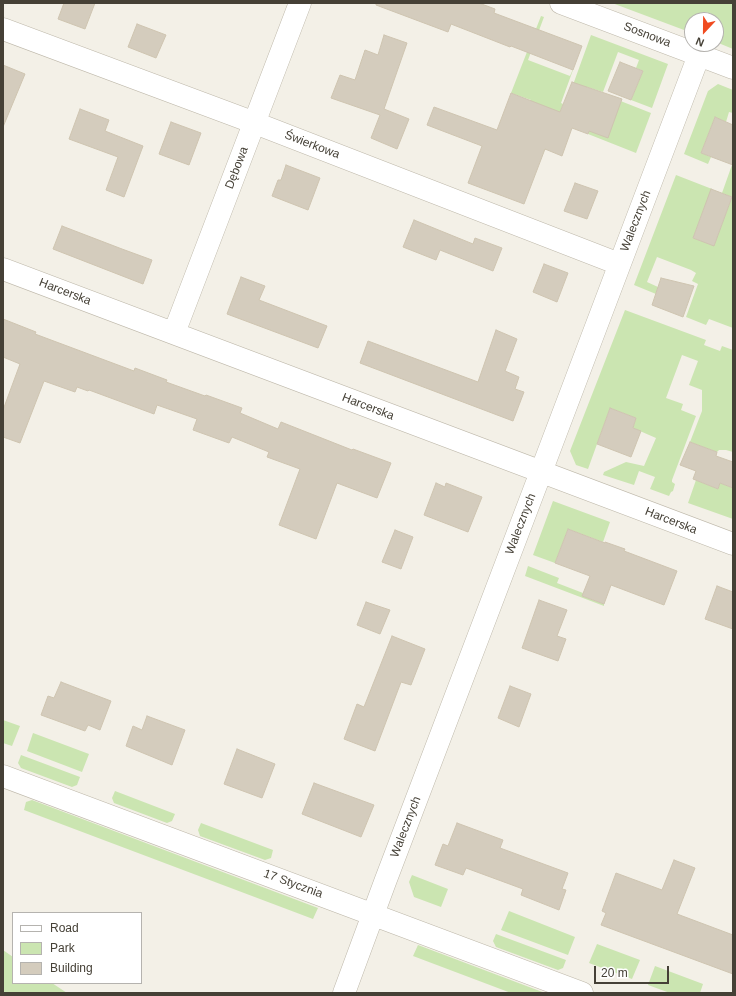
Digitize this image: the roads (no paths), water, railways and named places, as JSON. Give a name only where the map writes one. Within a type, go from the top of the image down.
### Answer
[{"type":"street","name":"Dębowa","points":[[174,334],[300,3]]},
{"type":"street","name":"Sosnowa","points":[[561,3],[733,68]]},
{"type":"street","name":"Świerkowa","points":[[3,29],[255,123],[620,264]]},
{"type":"street","name":"Walecznych","points":[[344,993],[699,55]]},
{"type":"street","name":"Harcerska","points":[[3,269],[733,544]]},
{"type":"street","name":"17 Stycznia","points":[[3,776],[582,993]]}]
